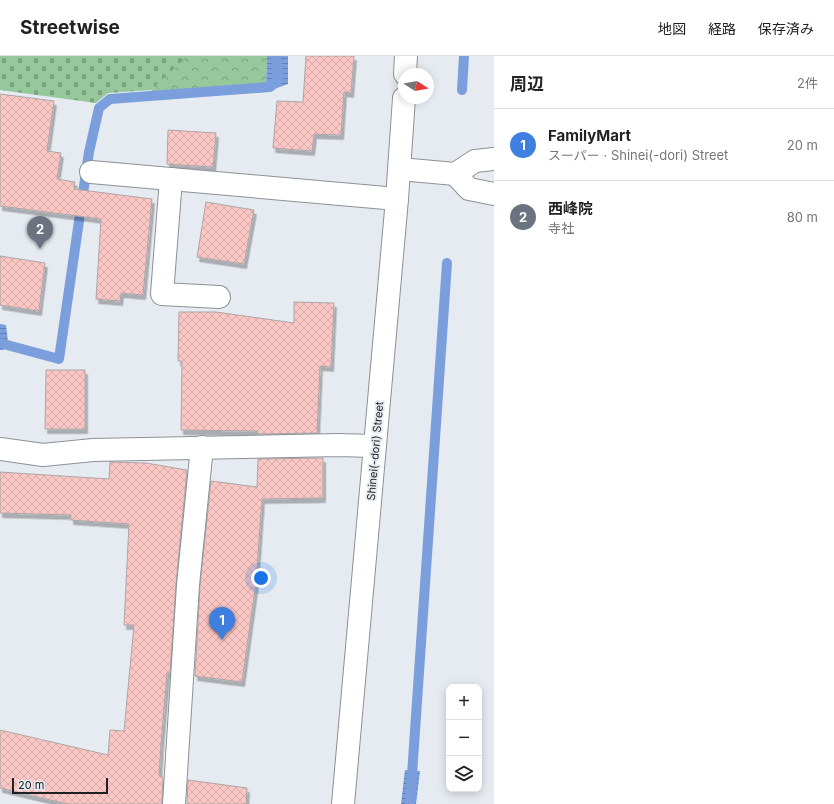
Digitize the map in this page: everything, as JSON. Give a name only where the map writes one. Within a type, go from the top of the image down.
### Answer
[{"type":"street","points":[[406,56],[406,68]]},
{"type":"street","name":"Shinei(-dori) Street","points":[[343,804],[398,199],[404,104]]},
{"type":"street","points":[[400,169],[455,174],[475,161],[494,159]]},
{"type":"street","points":[[91,172],[398,199]]},
{"type":"street","points":[[455,174],[469,189],[494,194]]},
{"type":"street","points":[[171,179],[162,294],[219,298]]},
{"type":"street","points":[[0,449],[43,455],[93,450],[202,447],[338,445],[375,446]]},
{"type":"street","points":[[174,804],[188,585],[202,447]]},
{"type":"green space","points":[[0,56],[183,56],[183,60],[151,90],[108,93],[96,103],[0,90]]},
{"type":"green space","points":[[183,56],[267,56],[266,92],[162,99],[151,90],[182,60]]},
{"type":"water","points":[[267,56],[288,56],[288,84],[266,92]]},
{"type":"water","points":[[0,324],[6,325],[8,342],[4,350],[0,350]]},
{"type":"water","points":[[405,770],[420,771],[416,804],[401,804]]},
{"type":"building","points":[[306,56],[354,56],[351,93],[344,92],[341,135],[314,134],[312,151],[273,148],[277,101],[303,102]]},
{"type":"building","points":[[0,94],[54,101],[47,151],[61,153],[57,179],[75,182],[74,189],[152,199],[143,295],[121,293],[120,301],[96,299],[101,219],[0,206]]},
{"type":"building","points":[[168,130],[216,133],[213,167],[167,164]]},
{"type":"building","points":[[206,202],[254,210],[244,264],[197,257]]},
{"type":"building","points":[[0,256],[45,263],[39,311],[0,305]]},
{"type":"building","points":[[294,302],[334,303],[331,367],[320,366],[317,433],[258,434],[258,431],[181,430],[182,361],[178,361],[179,312],[216,312],[294,323]]},
{"type":"building","points":[[46,370],[85,370],[85,429],[45,429]]},
{"type":"building","points":[[323,458],[323,498],[262,499],[256,582],[242,682],[195,676],[200,586],[211,481],[257,487],[258,459]]},
{"type":"building","points":[[110,462],[146,463],[187,470],[176,584],[170,673],[167,673],[161,744],[159,776],[163,777],[162,804],[68,804],[0,788],[0,730],[108,755],[110,730],[124,731],[134,625],[124,625],[129,524],[71,520],[71,515],[0,513],[0,472],[109,479]]},
{"type":"building","points":[[188,780],[247,788],[246,804],[187,804]]},
{"type":"waterway","points":[[0,343],[59,359],[89,152],[99,108],[110,99],[270,87],[278,80],[276,56]]},
{"type":"waterway","points":[[462,90],[464,56]]},
{"type":"waterway","points":[[410,804],[447,263]]},
{"type":"place","name":"西峰院","points":[[40,249]]},
{"type":"place","name":"FamilyMart","points":[[222,640]]}]
